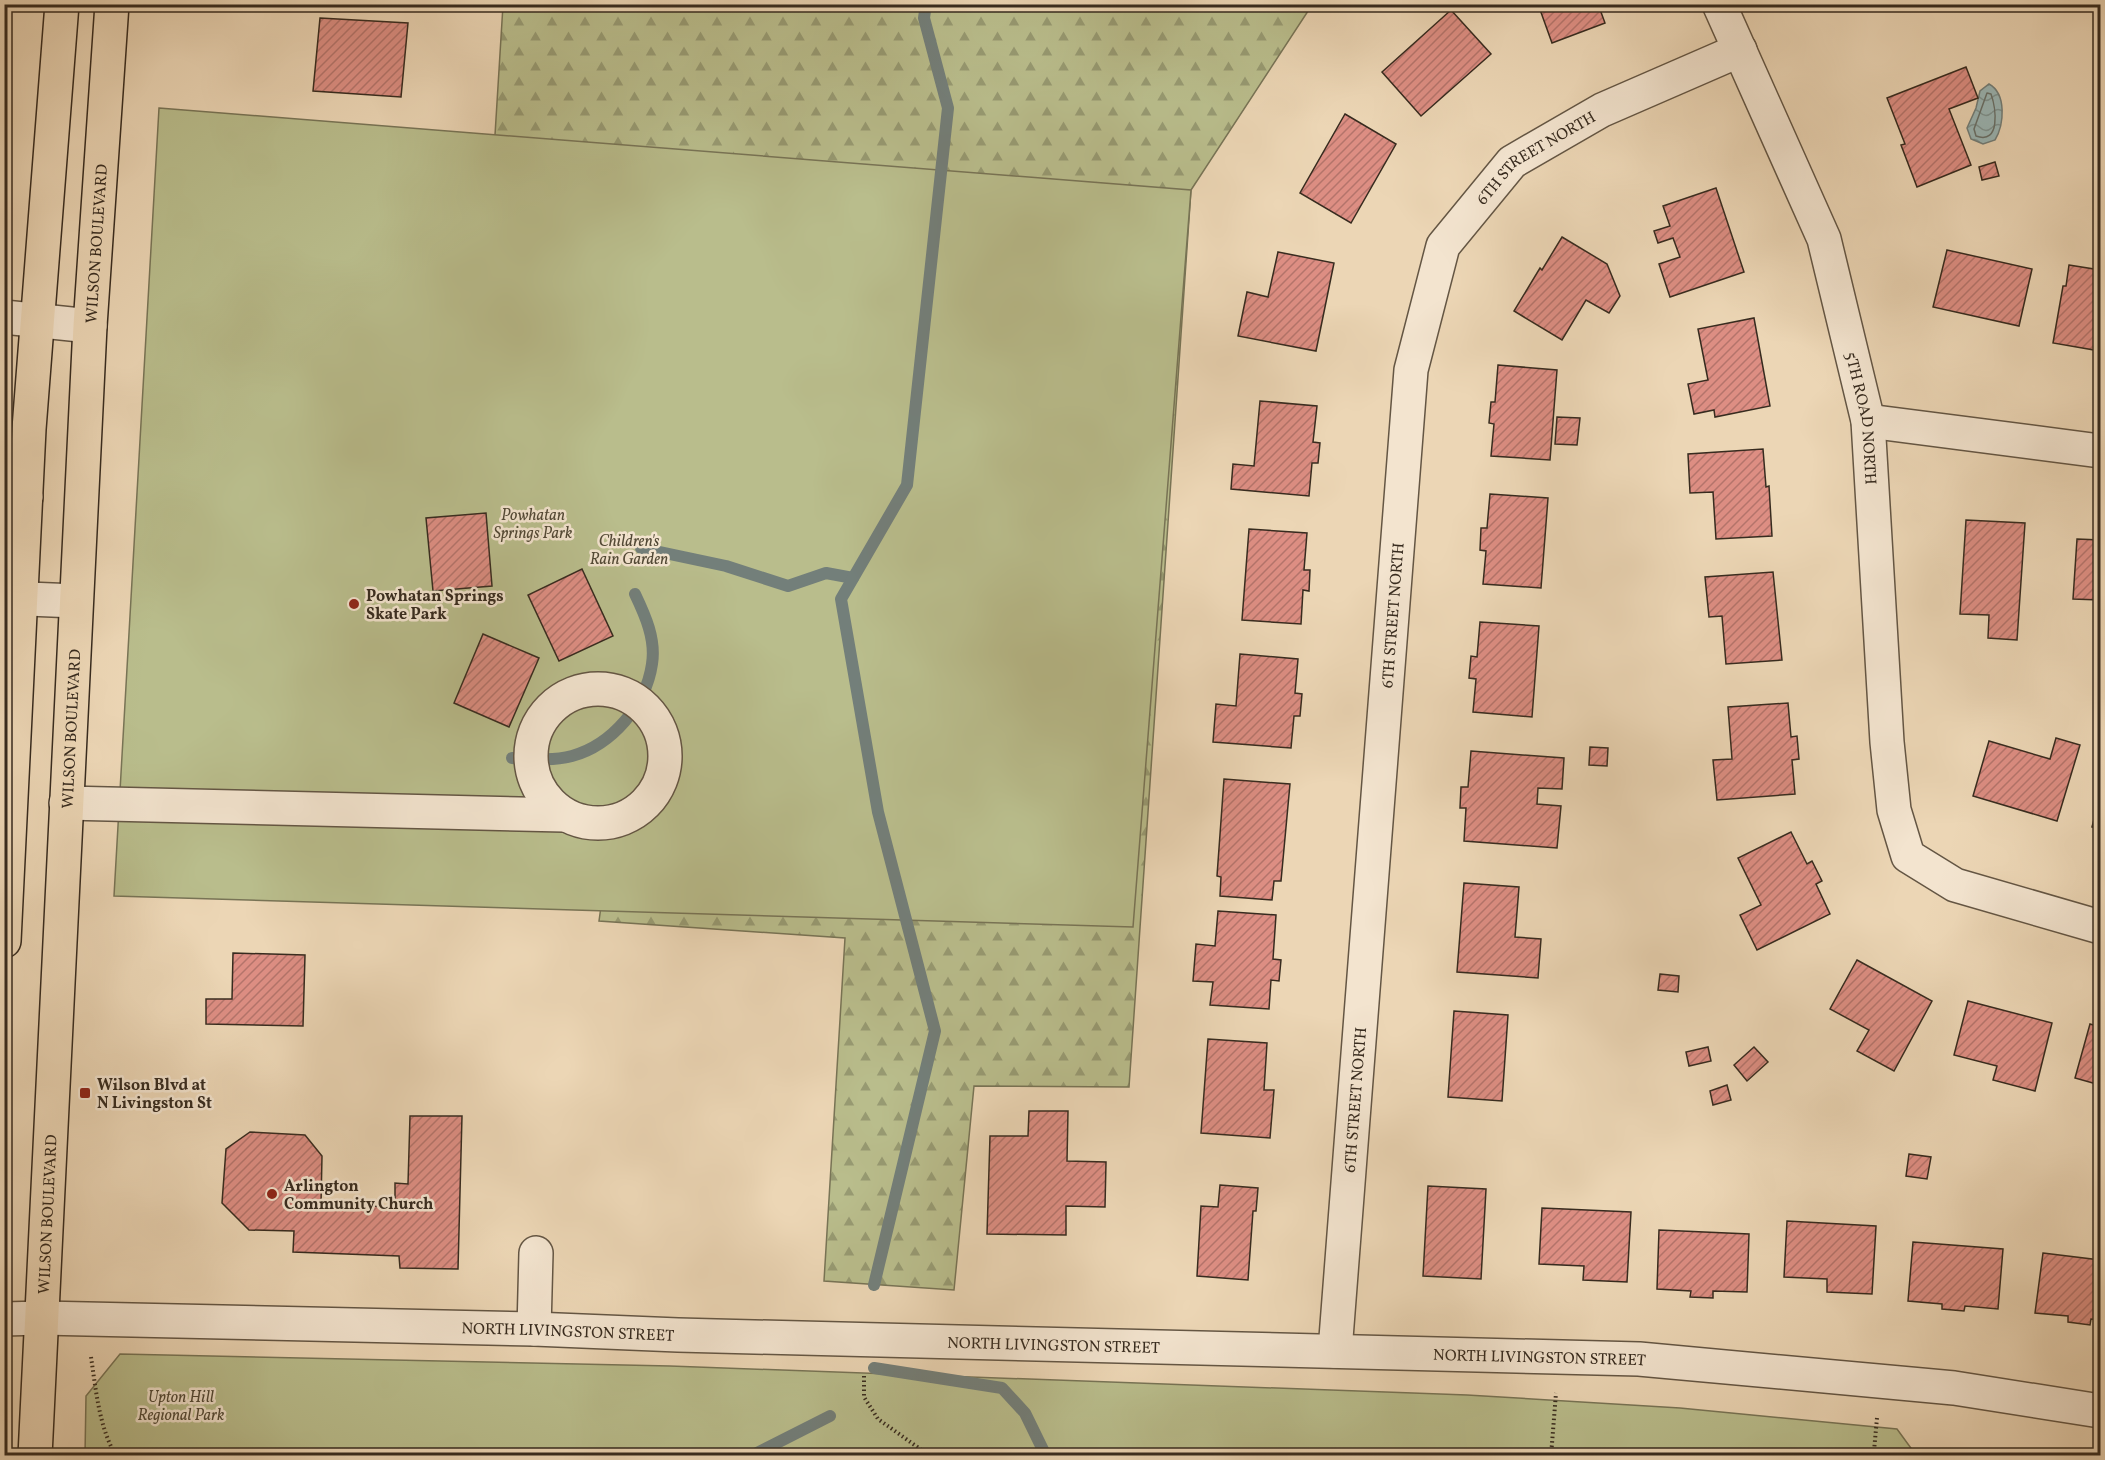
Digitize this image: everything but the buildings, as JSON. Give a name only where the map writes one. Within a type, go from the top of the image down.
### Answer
[{"type":"main road","points":[[4,941],[15,496],[36,320],[62,4]]},
{"type":"main road","name":"WILSON BOULEVARD","points":[[35,1455],[90,326],[112,4]]},
{"type":"street","name":"5TH ROAD NORTH","points":[[1719,4],[1824,239],[1868,421],[1887,742],[1894,810],[1908,856],[1955,885],[2100,927]]},
{"type":"street","name":"6TH STREET NORTH","points":[[1335,1351],[1411,370],[1443,246],[1512,162],[1602,110],[1740,50]]},
{"type":"street","points":[[4,317],[90,326]]},
{"type":"street","points":[[1868,421],[2100,451]]},
{"type":"street","points":[[13,598],[76,601]]},
{"type":"street","points":[[66,803],[564,815],[584,822],[604,824],[625,818],[642,807],[656,791],[663,772],[665,751],[660,728],[647,709],[628,695],[606,688],[582,690],[561,699],[544,715],[534,736],[530,759],[536,782],[546,801],[564,815]]},
{"type":"street","points":[[534,1329],[536,1253]]},
{"type":"street","name":"NORTH LIVINGSTON STREET","points":[[4,1319],[534,1329],[678,1335],[1639,1359],[1954,1388],[2100,1410]]},
{"type":"path","points":[[1551,1455],[1558,1356]]},
{"type":"path","points":[[91,1357],[101,1417],[110,1445],[116,1455]]},
{"type":"path","points":[[864,1377],[864,1397],[878,1419],[930,1455]]},
{"type":"green space","name":"Children's Rain Garden","points":[[503,5],[1312,5],[1191,190],[1129,1087],[974,1086],[954,1290],[824,1281],[845,938],[599,921],[603,892],[495,135]]},
{"type":"green space","name":"Powhatan Springs Park","points":[[159,108],[1191,190],[1133,927],[114,896]]},
{"type":"green space","name":"Upton Hill Regional Park","points":[[120,1354],[670,1366],[1467,1395],[1680,1408],[1897,1429],[1916,1455],[85,1455],[86,1396]]},
{"type":"water","points":[[1989,84],[1999,95],[2002,118],[1995,140],[1983,144],[1971,139],[1967,128],[1976,108],[1980,91]]},
{"type":"waterway","points":[[874,1285],[935,1031],[878,812],[841,599],[907,485],[948,108],[924,18],[926,4]]},
{"type":"waterway","points":[[641,548],[726,566],[788,586],[826,573],[853,578]]},
{"type":"waterway","points":[[512,758],[557,759],[587,751],[613,733],[635,708],[643,694],[653,655],[649,628],[635,594]]},
{"type":"waterway","points":[[874,1368],[1002,1388],[1025,1413],[1046,1456]]},
{"type":"waterway","points":[[751,1456],[830,1416]]},
{"type":"place","name":"Powhatan Springs Skate Park","points":[[354,604]]},
{"type":"place","name":"Wilson Blvd at N Livingston St","points":[[85,1093]]},
{"type":"place","name":"Arlington Community Church","points":[[272,1194]]}]
